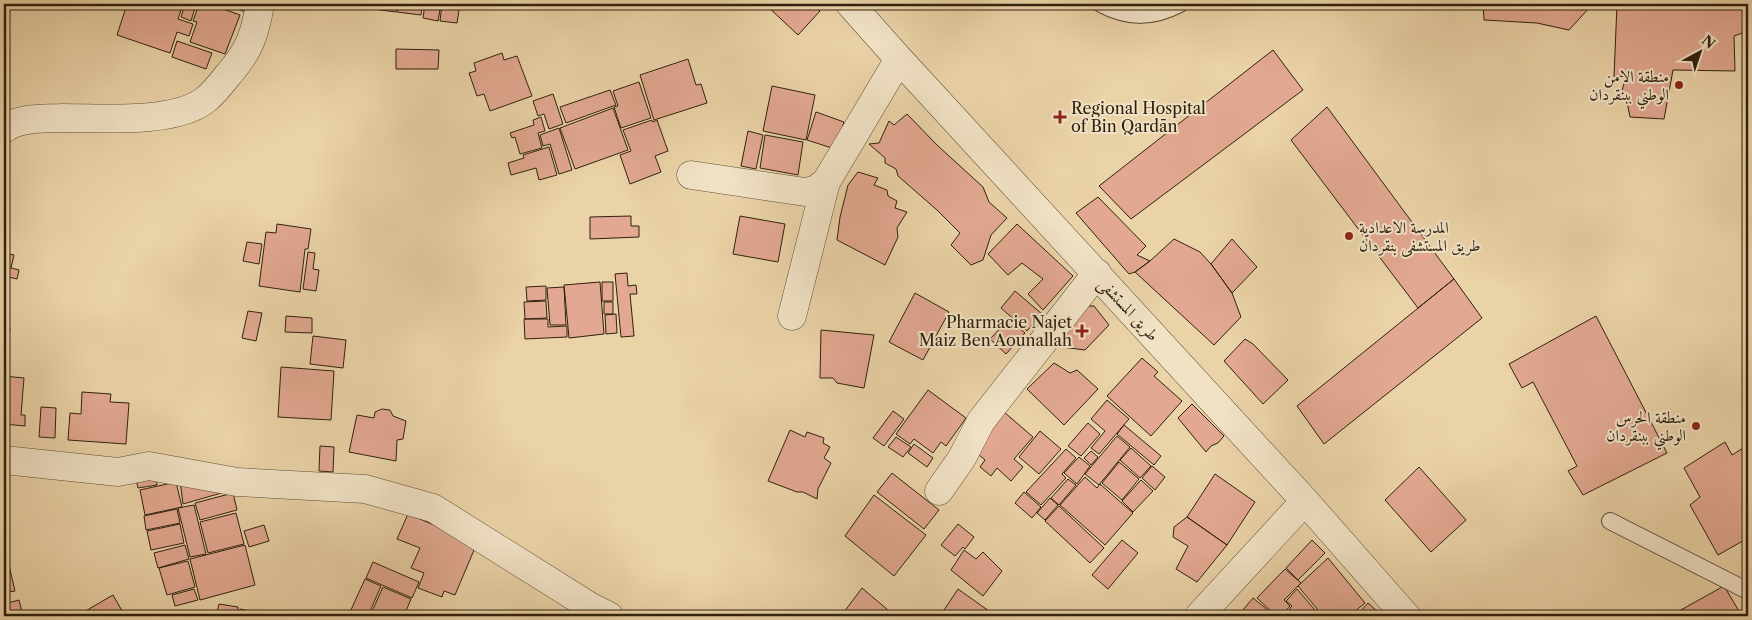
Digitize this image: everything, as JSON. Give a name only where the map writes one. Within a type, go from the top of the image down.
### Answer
[{"type":"street","points":[[4,129],[9,124],[36,119],[144,117],[180,113],[204,101],[244,57],[256,29],[260,4]]},
{"type":"street","name":"طريق المستشفى","points":[[850,4],[1305,501],[1400,614]]},
{"type":"street","points":[[792,316],[826,182],[899,59]]},
{"type":"street","points":[[691,175],[805,192],[815,190],[826,182]]},
{"type":"street","points":[[939,491],[962,458],[982,421],[1097,274]]},
{"type":"street","points":[[4,460],[118,472],[149,466],[237,482],[365,489],[433,508],[591,607],[609,616]]},
{"type":"street","points":[[1199,616],[1305,501]]},
{"type":"lane","points":[[1101,4],[1133,15],[1156,14],[1180,4]]},
{"type":"lane","points":[[1610,521],[1748,591]]},
{"type":"building","points":[[127,4],[183,4],[178,19],[193,24],[189,36],[177,32],[170,53],[117,35]]},
{"type":"building","points":[[185,4],[196,4],[191,21],[181,17]]},
{"type":"building","points":[[199,4],[209,4],[240,15],[225,54],[190,42],[197,22],[193,21]]},
{"type":"building","points":[[222,4],[249,4],[246,12]]},
{"type":"building","points":[[350,4],[397,4],[396,12],[350,6]]},
{"type":"building","points":[[398,4],[422,4],[421,15],[397,12]]},
{"type":"building","points":[[425,4],[441,4],[438,21],[423,18]]},
{"type":"building","points":[[442,4],[460,4],[457,23],[440,21]]},
{"type":"building","points":[[765,4],[812,4],[820,11],[798,35]]},
{"type":"building","points":[[1483,4],[1591,4],[1591,6],[1569,30],[1537,23],[1484,20]]},
{"type":"building","points":[[1617,4],[1734,4],[1733,7],[1748,8],[1748,31],[1734,36],[1735,71],[1673,70],[1664,119],[1630,117],[1627,102],[1620,98],[1626,76],[1614,77]]},
{"type":"building","points":[[177,41],[212,53],[206,69],[172,57]]},
{"type":"building","points":[[396,49],[439,50],[438,69],[396,69]]},
{"type":"building","points":[[1273,50],[1303,90],[1131,219],[1099,186]]},
{"type":"building","points":[[502,53],[504,60],[517,56],[532,96],[490,111],[484,94],[477,96],[469,73],[476,71],[474,63]]},
{"type":"building","points":[[688,59],[696,85],[701,84],[707,103],[654,120],[640,75]]},
{"type":"building","points":[[639,82],[651,118],[621,128],[614,107],[618,106],[613,91]]},
{"type":"building","points":[[772,86],[815,95],[806,140],[763,131]]},
{"type":"building","points":[[610,90],[616,105],[566,123],[560,107]]},
{"type":"building","points":[[553,94],[563,124],[549,129],[544,114],[538,116],[533,101]]},
{"type":"building","points":[[1327,107],[1454,279],[1418,308],[1291,140]]},
{"type":"building","points":[[613,108],[628,150],[575,169],[560,128]]},
{"type":"building","points":[[816,112],[844,122],[835,149],[807,140]]},
{"type":"building","points":[[907,114],[937,145],[983,187],[989,202],[1007,218],[991,235],[983,260],[971,265],[951,245],[960,233],[898,176],[896,169],[885,163],[885,158],[869,144],[879,143],[889,121],[894,125]]},
{"type":"building","points":[[541,117],[545,131],[538,133],[542,148],[520,154],[515,137],[512,138],[510,133],[534,125],[533,120]]},
{"type":"building","points":[[652,120],[653,122],[657,120],[668,151],[655,156],[661,172],[630,184],[620,155],[631,151],[623,130]]},
{"type":"building","points":[[559,128],[572,170],[559,174],[550,144],[543,146],[540,135]]},
{"type":"building","points":[[748,131],[763,135],[756,169],[741,166]]},
{"type":"building","points":[[765,135],[803,142],[798,175],[760,168]]},
{"type":"building","points":[[549,147],[557,175],[539,180],[536,168],[511,175],[508,163],[524,158],[523,155]]},
{"type":"building","points":[[858,172],[878,178],[874,185],[887,190],[888,196],[897,201],[895,208],[907,212],[897,228],[898,237],[885,265],[837,240],[840,217],[848,185]]},
{"type":"building","points":[[1098,197],[1146,246],[1137,255],[1150,261],[1135,272],[1129,274],[1076,213]]},
{"type":"building","points":[[631,216],[631,226],[639,226],[639,237],[590,239],[590,217]]},
{"type":"building","points":[[740,216],[785,224],[778,262],[733,254]]},
{"type":"building","points":[[277,224],[311,229],[308,249],[305,249],[300,292],[259,286],[266,232],[276,233]]},
{"type":"building","points":[[1017,224],[1073,276],[1043,310],[1028,294],[1043,279],[1022,263],[1008,275],[988,254]]},
{"type":"building","points":[[1174,239],[1200,252],[1232,293],[1241,317],[1214,345],[1135,272]]},
{"type":"building","points":[[1232,239],[1257,267],[1232,293],[1211,264]]},
{"type":"building","points":[[247,242],[262,244],[259,264],[243,261]]},
{"type":"building","points":[[308,252],[315,253],[313,269],[319,270],[316,291],[303,289]]},
{"type":"building","points":[[4,253],[14,255],[11,268],[19,270],[17,279],[9,277],[4,300]]},
{"type":"building","points":[[627,273],[628,286],[636,285],[637,294],[630,294],[634,336],[621,337],[615,274]]},
{"type":"building","points":[[1454,279],[1482,318],[1324,444],[1297,406]]},
{"type":"building","points":[[600,282],[604,334],[569,338],[564,285]]},
{"type":"building","points":[[602,282],[613,282],[613,301],[602,301]]},
{"type":"building","points":[[546,286],[546,300],[527,301],[526,287]]},
{"type":"building","points":[[564,287],[566,325],[550,325],[547,288]]},
{"type":"building","points":[[1015,291],[1042,314],[1027,331],[1001,308]]},
{"type":"building","points":[[915,293],[949,312],[923,360],[889,342]]},
{"type":"building","points":[[546,301],[547,318],[525,319],[524,302]]},
{"type":"building","points":[[604,302],[613,302],[613,314],[604,314]]},
{"type":"building","name":"Pharmacie Najet Maiz Ben Aounallah","points":[[1082,306],[1094,306],[1109,325],[1085,350],[1062,347],[1056,337]]},
{"type":"building","points":[[248,311],[262,313],[256,341],[242,338]]},
{"type":"building","points":[[616,314],[617,333],[606,334],[605,315]]},
{"type":"building","points":[[286,316],[312,318],[312,333],[285,332]]},
{"type":"building","points":[[1596,316],[1667,453],[1583,495],[1568,471],[1577,466],[1533,382],[1522,388],[1509,364]]},
{"type":"building","points":[[524,319],[548,319],[548,327],[567,326],[567,337],[525,339]]},
{"type":"building","points":[[1009,319],[1025,333],[1006,354],[990,339]]},
{"type":"building","points":[[4,327],[10,328],[4,363]]},
{"type":"building","points":[[821,330],[874,335],[864,388],[837,383],[833,378],[820,378]]},
{"type":"building","points":[[313,336],[346,340],[343,368],[310,364]]},
{"type":"building","points":[[1245,339],[1253,344],[1288,380],[1263,404],[1224,361]]},
{"type":"building","points":[[1142,358],[1158,372],[1154,376],[1182,401],[1151,436],[1107,396]]},
{"type":"building","points":[[1054,363],[1070,373],[1077,370],[1098,389],[1064,425],[1027,389]]},
{"type":"building","points":[[281,367],[334,371],[331,420],[278,417]]},
{"type":"building","points":[[4,376],[24,378],[21,415],[25,415],[25,426],[4,424]]},
{"type":"building","points":[[928,390],[966,418],[946,446],[941,442],[933,453],[914,439],[910,444],[896,434]]},
{"type":"building","points":[[82,392],[111,394],[110,402],[129,403],[126,444],[68,440],[70,413],[81,414]]},
{"type":"building","points":[[1107,400],[1129,419],[1099,454],[1091,448],[1105,431],[1091,419]]},
{"type":"building","points":[[1192,404],[1224,436],[1206,452],[1178,418]]},
{"type":"building","points":[[41,407],[56,408],[55,438],[39,437]]},
{"type":"building","points":[[382,409],[390,410],[393,416],[406,421],[403,439],[397,440],[396,461],[349,452],[357,415],[374,418],[375,412]]},
{"type":"building","points":[[893,411],[904,419],[884,446],[873,438]]},
{"type":"building","points":[[1004,412],[1033,437],[1014,459],[1023,467],[1011,481],[997,468],[991,476],[980,467],[985,460],[972,449]]},
{"type":"building","points":[[1088,423],[1100,434],[1081,456],[1068,446]]},
{"type":"building","points":[[1124,425],[1161,456],[1154,465],[1117,434]]},
{"type":"building","points":[[790,430],[805,437],[807,432],[824,438],[823,443],[830,447],[824,458],[831,463],[818,489],[817,499],[803,492],[797,492],[768,481]]},
{"type":"building","points":[[1040,431],[1061,449],[1039,474],[1019,457]]},
{"type":"building","points":[[1117,436],[1130,447],[1099,485],[1085,474]]},
{"type":"building","points":[[896,437],[911,447],[903,457],[888,447]]},
{"type":"building","points":[[1725,442],[1732,455],[1748,445],[1748,538],[1718,555],[1690,505],[1700,497],[1684,468]]},
{"type":"building","points":[[914,444],[933,458],[927,467],[908,453]]},
{"type":"building","points":[[320,446],[334,447],[333,472],[319,471]]},
{"type":"building","points":[[1131,448],[1151,466],[1140,478],[1120,460]]},
{"type":"building","points":[[1066,449],[1076,458],[1062,474],[1066,478],[1041,505],[1026,492]]},
{"type":"building","points":[[1091,451],[1098,457],[1091,465],[1084,458]]},
{"type":"building","points":[[1079,457],[1090,466],[1077,484],[1064,473]]},
{"type":"building","points":[[1119,462],[1139,479],[1122,500],[1102,483]]},
{"type":"building","points":[[1152,466],[1165,477],[1155,490],[1142,478]]},
{"type":"building","points":[[1419,467],[1466,520],[1431,552],[1385,500]]},
{"type":"building","points":[[892,473],[939,510],[924,529],[877,492]]},
{"type":"building","points":[[1215,474],[1255,502],[1227,545],[1187,517]]},
{"type":"building","points":[[156,475],[157,485],[138,488],[136,479]]},
{"type":"building","points":[[1085,477],[1097,488],[1100,484],[1133,513],[1105,545],[1060,505]]},
{"type":"building","points":[[1068,479],[1076,485],[1059,505],[1051,498]]},
{"type":"building","points":[[1141,480],[1153,491],[1133,512],[1122,501]]},
{"type":"building","points":[[180,481],[232,490],[183,504]]},
{"type":"building","points":[[176,482],[182,507],[145,515],[140,490]]},
{"type":"building","points":[[1024,492],[1041,507],[1032,518],[1015,503]]},
{"type":"building","points":[[233,493],[237,510],[200,520],[195,503]]},
{"type":"building","points":[[874,495],[926,535],[894,576],[845,536]]},
{"type":"building","points":[[1050,498],[1058,505],[1045,520],[1037,513]]},
{"type":"building","points":[[194,505],[206,554],[190,557],[178,508]]},
{"type":"building","points":[[1059,506],[1104,548],[1090,563],[1045,521]]},
{"type":"building","points":[[177,509],[180,523],[146,530],[144,516]]},
{"type":"building","points":[[236,513],[244,544],[208,553],[200,522]]},
{"type":"building","points":[[408,514],[477,543],[455,595],[444,591],[442,597],[418,588],[424,573],[411,568],[420,548],[397,539]]},
{"type":"building","points":[[1187,517],[1227,545],[1197,582],[1176,569],[1188,546],[1173,537],[1174,527]]},
{"type":"building","points":[[180,524],[184,543],[151,550],[147,531]]},
{"type":"building","points":[[958,524],[974,537],[965,549],[963,547],[955,556],[941,545]]},
{"type":"building","points":[[264,525],[269,541],[249,547],[244,531]]},
{"type":"building","points":[[1122,540],[1138,553],[1108,589],[1092,575]]},
{"type":"building","points":[[1312,540],[1325,553],[1298,580],[1286,568]]},
{"type":"building","points":[[4,544],[15,591],[4,593]]},
{"type":"building","points":[[185,545],[189,559],[158,568],[154,553]]},
{"type":"building","points":[[245,545],[255,585],[200,600],[190,559]]},
{"type":"building","points":[[964,550],[976,559],[983,552],[1002,571],[983,596],[951,570]]},
{"type":"building","points":[[1328,558],[1365,603],[1349,616],[1323,616],[1298,586]]},
{"type":"building","points":[[188,561],[195,587],[167,595],[159,568]]},
{"type":"building","points":[[373,562],[419,582],[412,598],[366,578]]},
{"type":"building","points":[[1285,569],[1301,583],[1284,600],[1290,606],[1281,616],[1276,616],[1257,598]]},
{"type":"building","points":[[365,579],[381,586],[368,616],[360,616],[350,612]]},
{"type":"building","points":[[1724,586],[1742,616],[1670,616]]},
{"type":"building","points":[[383,587],[411,599],[404,616],[370,616]]},
{"type":"building","points":[[862,588],[895,616],[841,616]]},
{"type":"building","points":[[194,589],[198,600],[175,606],[172,595]]},
{"type":"building","points":[[958,589],[996,616],[940,616]]},
{"type":"building","points":[[1297,589],[1320,616],[1284,616],[1292,606],[1286,601]]},
{"type":"building","points":[[113,595],[125,616],[77,616]]},
{"type":"building","points":[[1253,598],[1275,616],[1238,616]]},
{"type":"building","points":[[19,600],[23,616],[4,616],[4,604]]},
{"type":"building","points":[[1368,603],[1378,612],[1374,616],[1356,616]]},
{"type":"building","points":[[219,604],[238,607],[237,616],[216,616]]},
{"type":"building","points":[[240,609],[260,613],[259,616],[238,616]]},
{"type":"place","name":"منطقة الامن الوطني ببنقردان","points":[[1679,85]]},
{"type":"place","name":"Regional Hospital of Bin Qardān","points":[[1060,117]]},
{"type":"place","name":"المدرسة الاعدادية طريق المستشفى بنقردان","points":[[1349,236]]},
{"type":"place","name":"Pharmacie Najet Maiz Ben Aounallah","points":[[1082,331]]},
{"type":"place","name":"منطقة الحرس الوطني ببنقردان","points":[[1696,426]]}]
